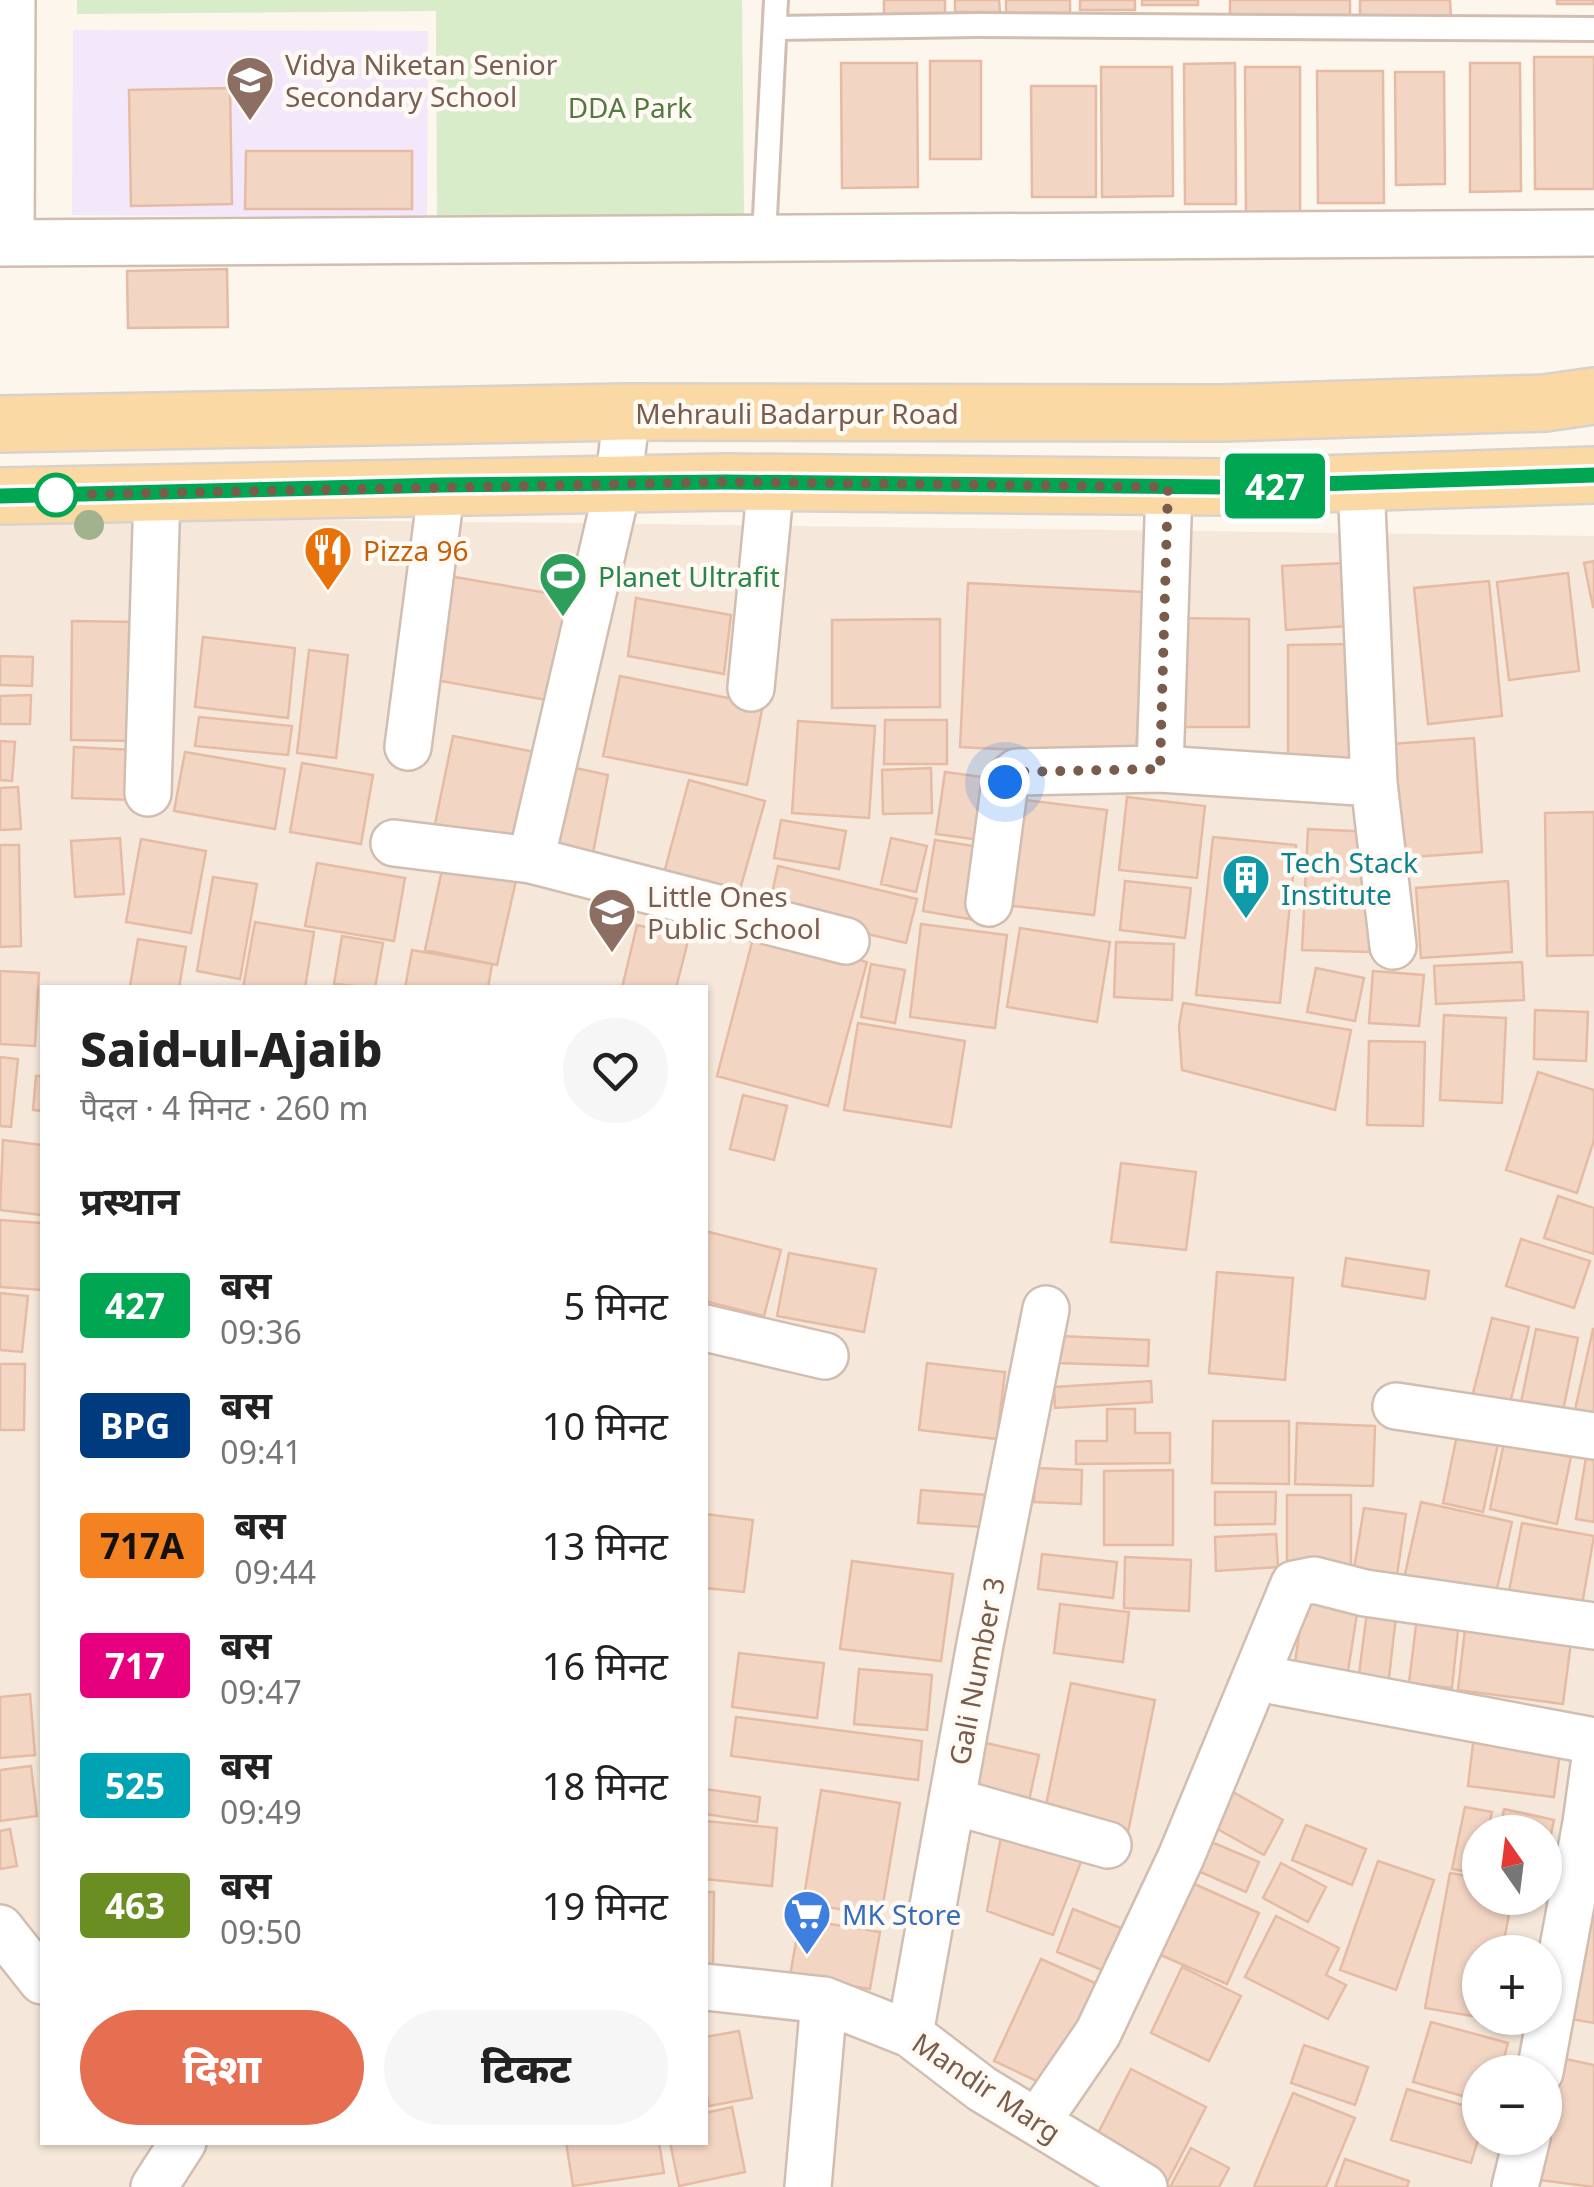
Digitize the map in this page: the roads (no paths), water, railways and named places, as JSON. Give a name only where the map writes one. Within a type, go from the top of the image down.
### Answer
[{"type":"main road","name":"Mehrauli Badarpur Road","points":[[0,424],[627,412],[1223,414],[1545,404],[1594,396]]},
{"type":"main road","points":[[0,496],[772,482],[1168,487],[1594,475]]},
{"type":"street","points":[[12,0],[6,242],[1594,233]]},
{"type":"street","points":[[531,860],[554,747],[618,485],[627,412]]},
{"type":"street","points":[[751,688],[772,482]]},
{"type":"street","points":[[1362,483],[1374,783],[1393,946]]},
{"type":"street","points":[[408,747],[442,485]]},
{"type":"street","points":[[1160,769],[1168,487]]},
{"type":"street","points":[[148,793],[157,493]]},
{"type":"street","points":[[989,903],[1005,782],[1017,772],[1160,769],[1374,783]]},
{"type":"street","points":[[394,843],[531,860],[846,941]]},
{"type":"street","name":"Gali Number 3","points":[[910,2034],[1046,1310]]},
{"type":"street","points":[[708,1329],[825,1356]]},
{"type":"street","points":[[1396,1406],[1594,1436]]},
{"type":"street","points":[[1037,2122],[1098,2034],[1181,1857],[1294,1584],[1314,1580],[1383,1596],[1594,1626]]},
{"type":"street","points":[[1258,1678],[1594,1741]]},
{"type":"street","points":[[1543,2055],[1594,1765]]},
{"type":"street","points":[[952,1801],[1108,1846]]},
{"type":"street","points":[[0,1928],[40,1978]]},
{"type":"street","name":"Mandir Marg","points":[[708,1987],[824,2000],[910,2034],[982,2089],[1144,2187]]},
{"type":"street","points":[[808,2187],[824,2000]]},
{"type":"street","points":[[154,2187],[181,2145]]},
{"type":"street","points":[[1515,2187],[1523,2155]]},
{"type":"lane","points":[[764,236],[776,0]]},
{"type":"lane","points":[[775,28],[998,25],[1594,29]]},
{"type":"place","name":"Vidya Niketan Senior Secondary School","points":[[250,122]]},
{"type":"place","name":"Pizza 96","points":[[328,592]]},
{"type":"place","name":"Planet Ultrafit","points":[[563,618]]},
{"type":"place","name":"Tech Stack Institute","points":[[1246,920]]},
{"type":"place","name":"Little Ones Public School","points":[[612,954]]},
{"type":"place","name":"MK Store","points":[[807,1956]]},
{"type":"park label","name":"DDA Park","points":[[630,107]]}]
